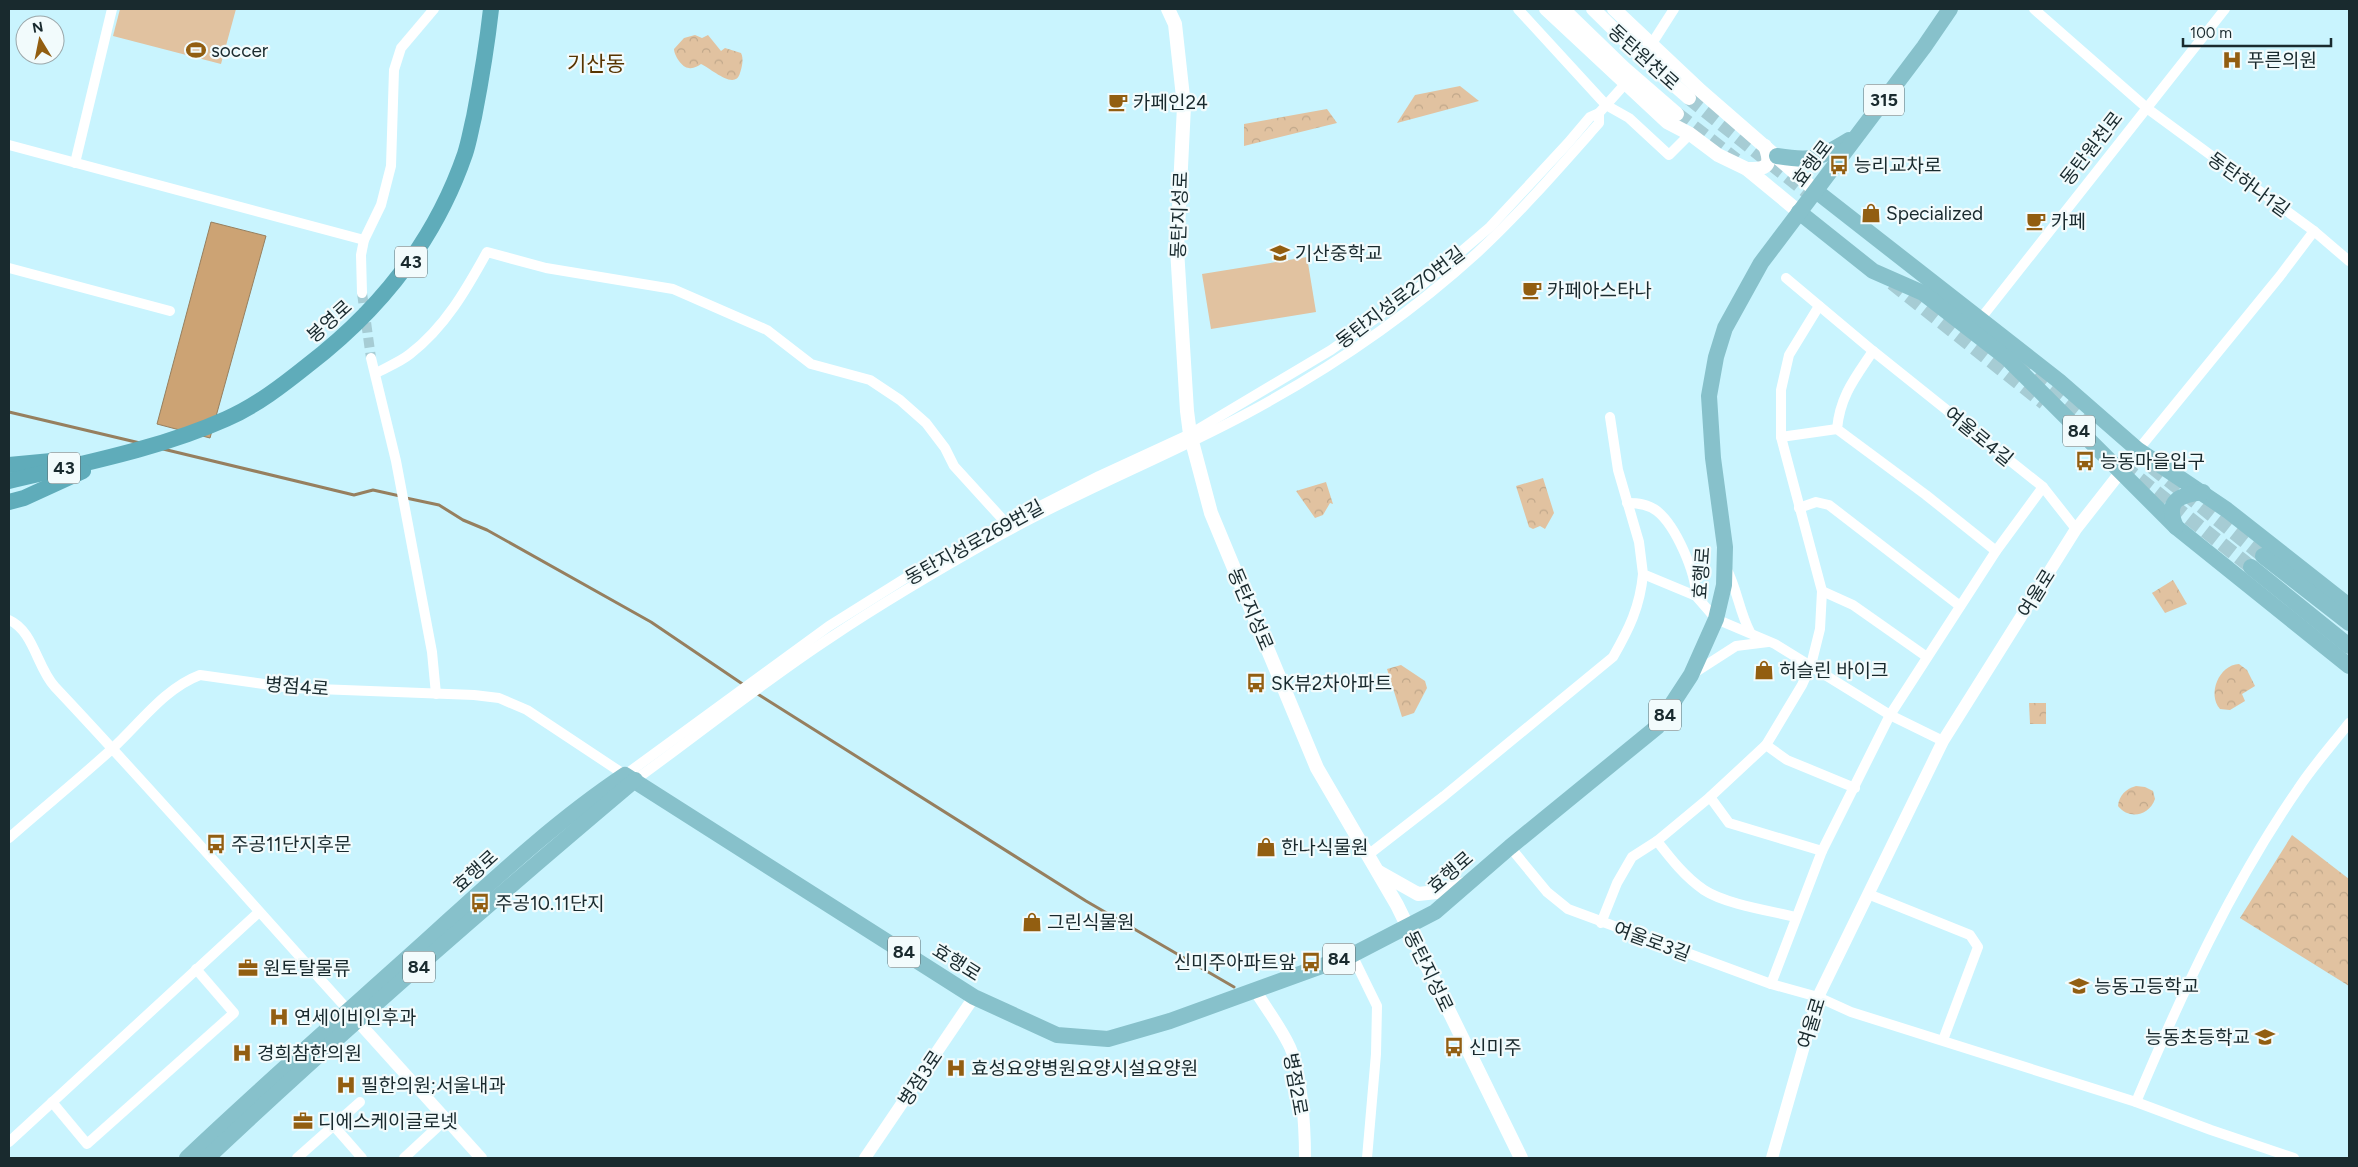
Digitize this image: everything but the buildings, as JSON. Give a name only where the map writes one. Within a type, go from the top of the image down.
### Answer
[{"type":"highway","name":"봉영로","points":[[9,482],[118,454],[204,429],[229,418],[276,390],[342,339],[380,301],[409,265],[443,208],[466,152],[482,80],[491,9]]},
{"type":"highway","points":[[9,465],[118,454]]},
{"type":"highway","points":[[9,502],[24,498],[118,454]]},
{"type":"main road","name":"동탄지성로","points":[[1168,9],[1175,24],[1184,106],[1176,249],[1191,438],[1211,513],[1317,768],[1407,926],[1521,1158]]},
{"type":"main road","points":[[1546,9],[1667,122],[1690,134],[1718,155],[1747,169],[1799,212]]},
{"type":"main road","name":"동탄원천로","points":[[1563,9],[1624,68],[1677,114]]},
{"type":"main road","name":"동탄원천로","points":[[1593,9],[1639,54],[1689,98]]},
{"type":"main road","points":[[1614,9],[1651,45],[1816,191]]},
{"type":"main road","name":"효행로","points":[[207,1158],[503,872],[588,800],[630,778],[974,997],[1057,1035],[1108,1039],[1170,1022],[1352,955],[1436,912],[1510,847],[1657,727],[1691,675],[1716,619],[1725,568],[1725,548],[1713,458],[1709,396],[1716,358],[1725,328],[1761,263],[1924,47],[1950,9]]},
{"type":"main road","points":[[1771,151],[1800,160],[1813,159],[1823,157],[1858,135]]},
{"type":"main road","points":[[1747,169],[1764,168],[1768,164],[1771,151]]},
{"type":"main road","name":"84","points":[[1816,191],[1977,325],[2070,423],[2122,471],[2176,527],[2349,666]]},
{"type":"main road","name":"84","points":[[1799,212],[1873,271],[1923,292],[1977,325],[2059,381],[2138,450],[2203,492],[2349,606]]},
{"type":"main road","points":[[2176,527],[2171,516],[2174,504],[2180,497],[2186,494],[2203,492]]},
{"type":"main road","points":[[2349,624],[2257,561],[2349,646]]},
{"type":"main road","points":[[1377,871],[1418,894],[1437,892],[1471,882]]},
{"type":"main road","name":"효행로","points":[[187,1158],[262,1087],[353,1016]]},
{"type":"street","points":[[75,163],[112,9]]},
{"type":"street","points":[[362,293],[361,254],[364,240],[381,204],[391,166],[394,70],[398,56],[406,41],[434,9]]},
{"type":"street","points":[[1518,9],[1606,105],[1629,118],[1669,155],[1690,134]]},
{"type":"street","name":"동탄원천로","points":[[1651,45],[1674,9]]},
{"type":"street","name":"동탄하나1길","points":[[2034,9],[2148,109],[2314,231],[2349,261]]},
{"type":"street","points":[[2148,109],[2225,9]]},
{"type":"street","points":[[630,778],[772,672],[830,638],[911,586],[1000,535],[1075,496],[1266,402],[1403,314],[1476,253],[1522,208],[1598,122],[1599,113],[1625,84]]},
{"type":"street","name":"동탄원천로","points":[[1977,325],[2148,109]]},
{"type":"street","points":[[9,145],[364,240]]},
{"type":"street","points":[[2138,450],[2280,276],[2314,231]]},
{"type":"street","points":[[376,374],[408,356],[433,333],[465,292],[487,252],[546,268],[673,289],[767,330],[811,364],[870,380],[900,400],[926,423],[945,448],[954,466],[1006,523]]},
{"type":"street","points":[[9,268],[170,311]]},
{"type":"street","name":"여울로4길","points":[[1786,278],[1873,351],[2043,487],[2076,529]]},
{"type":"street","points":[[1601,923],[1617,883],[1632,857],[1657,841],[1710,797],[1766,745],[1802,685],[1811,665],[1820,628],[1822,591],[1781,437],[1781,390],[1789,355],[1819,306]]},
{"type":"street","points":[[1837,429],[1839,410],[1844,395],[1873,351]]},
{"type":"street","points":[[371,358],[400,481],[432,652],[436,694]]},
{"type":"street","points":[[1368,855],[1444,796],[1613,658],[1631,626],[1641,593],[1643,574],[1639,542],[1618,470],[1610,417]]},
{"type":"street","points":[[1781,437],[1837,429],[1926,494],[1996,551]]},
{"type":"street","name":"동탄지성로269번길","points":[[772,672],[829,626],[912,574],[1006,523],[1099,476],[1191,438]]},
{"type":"street","name":"여울로","points":[[1772,1158],[1818,997],[1943,741],[2076,529],[2138,450]]},
{"type":"street","points":[[1771,984],[1822,851],[1890,715],[1996,551],[2043,487]]},
{"type":"street","points":[[1799,508],[1816,502],[1829,505],[1960,606]]},
{"type":"street","points":[[1627,503],[1644,504],[1656,510],[1669,523],[1696,583],[1696,596]]},
{"type":"street","points":[[1725,568],[1733,582],[1743,619],[1750,632]]},
{"type":"street","points":[[1643,574],[1696,596],[1716,619],[1750,632],[1769,642],[1811,665],[1890,715],[1943,741]]},
{"type":"street","points":[[1822,591],[1853,605],[1927,657]]},
{"type":"street","points":[[9,620],[17,624],[29,640],[49,681],[113,748],[481,1158]]},
{"type":"street","points":[[1691,675],[1736,646],[1769,642]]},
{"type":"street","name":"병점4로","points":[[9,838],[113,748],[170,692],[189,679],[200,675],[292,688],[474,695],[499,698],[527,710],[630,778]]},
{"type":"street","points":[[2136,1102],[2173,1016],[2229,900],[2299,786],[2349,723]]},
{"type":"street","points":[[1766,745],[1787,760],[1855,788]]},
{"type":"street","points":[[1710,797],[1729,823],[1822,851]]},
{"type":"street","points":[[1657,841],[1680,871],[1705,891],[1733,902],[1796,917]]},
{"type":"street","name":"여울로3길","points":[[1510,847],[1547,892],[1568,910],[1771,984],[1818,997],[1852,1012],[2136,1102],[2294,1158]]},
{"type":"street","points":[[1868,894],[1970,935],[1976,941],[1978,947],[1943,1040]]},
{"type":"street","points":[[9,1142],[259,912]]},
{"type":"street","points":[[1352,955],[1377,1006],[1376,1054],[1367,1158]]},
{"type":"street","points":[[52,1102],[87,1144],[234,1014],[196,969]]},
{"type":"street","name":"병점2로","points":[[1261,988],[1272,1017],[1289,1044],[1294,1059],[1301,1096],[1305,1158]]},
{"type":"street","name":"병점3로","points":[[865,1158],[974,997]]},
{"type":"street","points":[[297,1158],[360,1102]]},
{"type":"street","points":[[404,1158],[445,1120]]},
{"type":"street","points":[[334,1126],[362,1158]]},
{"type":"green space","name":"soccer","points":[[120,9],[236,9],[221,64],[113,36]]},
{"type":"green space","points":[[695,35],[702,38],[708,35],[721,51],[725,48],[741,53],[742,63],[737,78],[733,80],[728,79],[701,64],[691,68],[681,64],[674,49],[684,38]]},
{"type":"green space","points":[[1460,86],[1479,101],[1397,123],[1415,95]]},
{"type":"green space","points":[[1327,109],[1337,123],[1244,146],[1244,124]]},
{"type":"green space","points":[[1307,257],[1316,312],[1211,329],[1202,274]]},
{"type":"green space","points":[[1543,478],[1554,513],[1545,529],[1540,526],[1533,529],[1529,527],[1516,486]]},
{"type":"green space","points":[[1326,482],[1333,504],[1330,503],[1323,515],[1315,518],[1296,491]]},
{"type":"green space","points":[[2173,580],[2187,604],[2165,613],[2152,593]]},
{"type":"green space","points":[[2239,664],[2247,670],[2255,686],[2242,694],[2245,701],[2230,710],[2220,709],[2216,703],[2215,696],[2217,681],[2226,669]]},
{"type":"green space","points":[[1401,665],[1425,681],[1427,688],[1414,713],[1402,717],[1387,669]]},
{"type":"green space","points":[[2029,703],[2046,703],[2046,724],[2030,724]]},
{"type":"green space","points":[[2136,786],[2145,787],[2153,791],[2155,799],[2152,805],[2144,812],[2138,814],[2128,813],[2118,806],[2120,799],[2124,793]]},
{"type":"green space","points":[[2292,835],[2349,879],[2349,986],[2240,918]]},
{"type":"shaded area","points":[[211,222],[266,236],[210,438],[157,424]]},
{"type":"waterway","points":[[9,412],[140,443]]},
{"type":"waterway","points":[[163,449],[354,495],[373,490],[400,496]]},
{"type":"waterway","points":[[406,498],[439,505],[463,520],[487,530],[651,622],[744,685]]},
{"type":"waterway","points":[[756,693],[1086,901],[1234,987]]},
{"type":"tunnel","points":[[1689,98],[1817,200]]},
{"type":"tunnel","points":[[1677,114],[1736,160]]},
{"type":"tunnel","points":[[1892,283],[2044,403]]},
{"type":"tunnel","points":[[362,293],[371,358]]},
{"type":"tunnel","points":[[2019,361],[2092,420]]},
{"type":"tunnel","points":[[2123,466],[2251,567]]},
{"type":"tunnel","points":[[2152,467],[2263,556]]},
{"type":"place","name":"soccer","points":[[196,50]]},
{"type":"place","name":"푸른의원","points":[[2232,60]]},
{"type":"place","name":"카페인24","points":[[1118,102]]},
{"type":"place","name":"능리교차로","points":[[1839,165]]},
{"type":"place","name":"Specialized","points":[[1871,213]]},
{"type":"place","name":"카페","points":[[2036,221]]},
{"type":"place","name":"기산중학교","points":[[1280,253]]},
{"type":"place","name":"카페아스타나","points":[[1532,290]]},
{"type":"place","name":"능동마을입구","points":[[2085,461]]},
{"type":"place","name":"허슬린 바이크","points":[[1764,670]]},
{"type":"place","name":"SK뷰2차아파트","points":[[1256,683]]},
{"type":"place","name":"주공11단지후문","points":[[216,844]]},
{"type":"place","name":"한나식물원","points":[[1266,847]]},
{"type":"place","name":"주공10.11단지","points":[[480,903]]},
{"type":"place","name":"그린식물원","points":[[1032,922]]},
{"type":"place","name":"신미주아파트앞","points":[[1311,962]]},
{"type":"place","name":"원토탈물류","points":[[248,968]]},
{"type":"place","name":"능동고등학교","points":[[2079,986]]},
{"type":"place","name":"연세이비인후과","points":[[279,1017]]},
{"type":"place","name":"능동초등학교","points":[[2265,1037]]},
{"type":"place","name":"신미주","points":[[1454,1047]]},
{"type":"place","name":"경희참한의원","points":[[242,1053]]},
{"type":"place","name":"효성요양병원요양시설요양원","points":[[956,1068]]},
{"type":"place","name":"필한의원;서울내과","points":[[346,1085]]},
{"type":"place","name":"디에스케이글로넷","points":[[303,1121]]},
{"type":"district","name":"기산동","points":[[596,64]]}]
